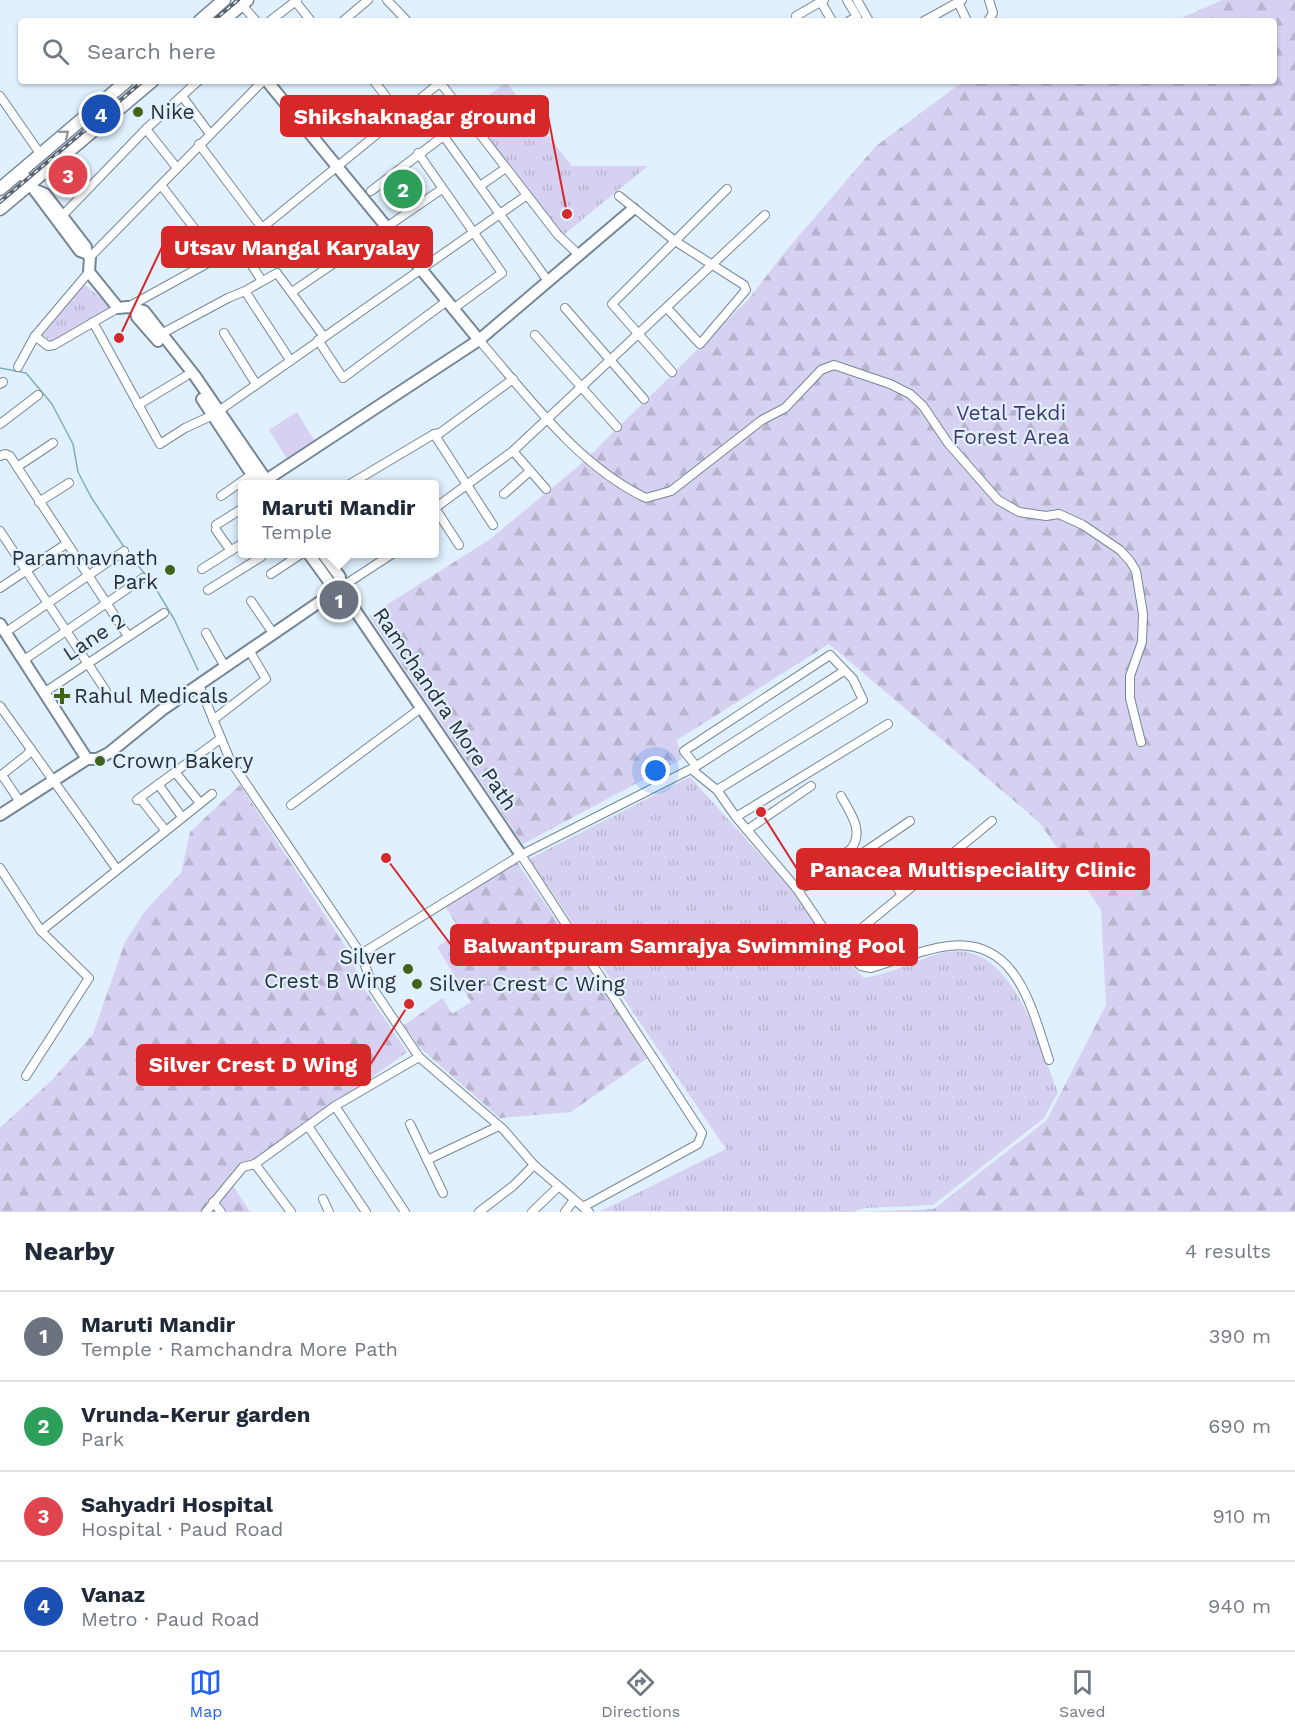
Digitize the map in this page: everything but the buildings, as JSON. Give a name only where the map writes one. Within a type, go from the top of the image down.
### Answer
[{"type":"main road","points":[[214,17],[224,0]]},
{"type":"main road","points":[[225,18],[244,2]]},
{"type":"main road","points":[[0,189],[124,84]]},
{"type":"main road","points":[[0,209],[33,187],[149,84]]},
{"type":"street","points":[[346,18],[368,0]]},
{"type":"street","points":[[387,0],[404,18]]},
{"type":"street","points":[[847,0],[857,17],[855,18]]},
{"type":"street","points":[[857,0],[867,17]]},
{"type":"street","points":[[989,0],[993,13],[990,18]]},
{"type":"street","points":[[274,18],[296,1],[309,18]]},
{"type":"street","points":[[797,18],[796,16],[823,1],[831,18]]},
{"type":"street","points":[[929,18],[960,1],[966,18]]},
{"type":"street","points":[[244,2],[254,18]]},
{"type":"street","points":[[63,215],[146,129],[195,84]]},
{"type":"street","points":[[88,255],[262,84]]},
{"type":"street","points":[[268,84],[479,340],[548,419],[585,456],[624,488],[646,498],[671,490],[762,420],[785,408],[821,370],[834,365],[890,384],[910,394],[923,406],[948,443],[999,500],[1020,512],[1046,516],[1059,514],[1083,525],[1120,550],[1136,570],[1143,614],[1142,642],[1130,676],[1130,698],[1141,742]]},
{"type":"street","points":[[376,84],[400,115]]},
{"type":"street","points":[[34,336],[48,346],[93,322],[128,309],[217,258],[262,228],[435,86],[442,85],[558,235],[578,254]]},
{"type":"street","points":[[0,96],[41,155]]},
{"type":"street","points":[[182,96],[210,134]]},
{"type":"street","points":[[146,129],[177,168]]},
{"type":"street","points":[[371,191],[418,153],[442,137],[445,138],[548,281]]},
{"type":"street","points":[[200,144],[262,228]]},
{"type":"street","points":[[161,334],[277,273],[292,292],[343,378],[450,305],[502,273],[418,153]]},
{"type":"street","points":[[480,186],[506,168]]},
{"type":"street","points":[[21,172],[80,251],[88,255]]},
{"type":"street","points":[[161,185],[217,258]]},
{"type":"street","points":[[33,187],[45,194],[86,247],[89,272],[136,317],[186,376],[215,412],[251,475],[258,480]]},
{"type":"street","points":[[292,292],[442,189]]},
{"type":"street","points":[[672,372],[612,304],[727,189]]},
{"type":"street","points":[[93,322],[160,444],[215,412],[527,195]]},
{"type":"street","points":[[619,196],[675,241],[744,285],[746,290],[700,344],[667,308]]},
{"type":"street","points":[[268,480],[479,340],[633,209]]},
{"type":"street","points":[[439,505],[513,451],[765,215]]},
{"type":"street","points":[[238,244],[262,281]]},
{"type":"street","points":[[18,367],[34,336],[89,272]]},
{"type":"street","points":[[245,291],[290,360]]},
{"type":"street","points":[[565,308],[644,399]]},
{"type":"street","points":[[128,309],[144,311],[261,480]]},
{"type":"street","points":[[224,333],[256,384]]},
{"type":"street","points":[[535,335],[617,426]]},
{"type":"street","points":[[138,405],[186,376]]},
{"type":"street","points":[[357,480],[434,434],[513,379]]},
{"type":"street","points":[[0,424],[38,395]]},
{"type":"street","points":[[434,434],[493,525]]},
{"type":"street","points":[[17,467],[53,443]]},
{"type":"street","points":[[513,451],[546,489]]},
{"type":"street","points":[[0,456],[9,455],[128,636]]},
{"type":"street","points":[[504,494],[530,471]]},
{"type":"street","points":[[244,480],[251,475]]},
{"type":"street","points":[[39,502],[69,483]]},
{"type":"street","points":[[221,496],[238,484]]},
{"type":"street","points":[[231,551],[216,527],[238,512]]},
{"type":"street","points":[[439,514],[459,545]]},
{"type":"street","points":[[0,531],[106,691]]},
{"type":"street","points":[[0,588],[66,544]]},
{"type":"street","points":[[202,569],[238,546]]},
{"type":"street","points":[[87,759],[3,628],[48,603],[124,551]]},
{"type":"street","points":[[208,590],[259,558]]},
{"type":"street","points":[[271,574],[295,558]]},
{"type":"street","name":"Ramchandra More Path","points":[[312,558],[330,583],[339,586],[521,855]]},
{"type":"street","name":"Ramchandra More Path","points":[[326,558],[340,577],[339,586]]},
{"type":"street","points":[[0,815],[87,759],[97,759],[109,753],[199,685],[339,586],[386,558]]},
{"type":"street","points":[[24,660],[143,578]]},
{"type":"street","points":[[251,601],[273,633]]},
{"type":"street","name":"Lane 2","points":[[45,692],[164,613]]},
{"type":"street","points":[[206,633],[225,667]]},
{"type":"street","points":[[213,720],[266,678],[249,650]]},
{"type":"street","points":[[717,790],[863,700],[853,679],[830,654],[684,751],[693,768],[717,790],[736,817],[796,888],[828,935],[867,968],[943,946],[973,947],[989,951],[1014,973],[1030,1002],[1049,1060]]},
{"type":"street","points":[[361,954],[521,855],[693,768],[844,671]]},
{"type":"street","points":[[199,685],[230,759],[361,954],[374,990],[419,1057],[500,1126],[534,1165],[586,1210],[698,1144],[702,1133],[521,855]]},
{"type":"street","points":[[0,706],[116,868]]},
{"type":"street","points":[[291,805],[421,708]]},
{"type":"street","points":[[736,817],[888,724]]},
{"type":"street","points":[[165,830],[139,799],[220,739]]},
{"type":"street","points":[[20,802],[2,777],[31,749]]},
{"type":"street","points":[[175,772],[200,803]]},
{"type":"street","points":[[158,784],[182,817]]},
{"type":"street","points":[[747,830],[811,786]]},
{"type":"street","points":[[41,931],[116,868],[212,794]]},
{"type":"street","points":[[796,888],[851,849],[856,842],[858,830],[841,796]]},
{"type":"street","points":[[840,946],[992,820]]},
{"type":"street","points":[[796,888],[819,884],[910,821]]},
{"type":"street","points":[[871,849],[902,894]]},
{"type":"street","points":[[0,868],[41,931],[87,975],[88,980],[26,1076]]},
{"type":"street","points":[[0,884],[11,886]]},
{"type":"street","points":[[206,1212],[243,1167],[255,1164],[334,1106],[419,1057]]},
{"type":"street","points":[[334,1106],[405,1212]]},
{"type":"street","points":[[410,1124],[443,1193]]},
{"type":"street","points":[[308,1126],[366,1212]]},
{"type":"street","points":[[427,1160],[500,1126]]},
{"type":"street","points":[[255,1164],[291,1212]]},
{"type":"street","points":[[479,1212],[513,1186],[534,1165]]},
{"type":"street","points":[[532,1212],[558,1187]]},
{"type":"street","points":[[323,1200],[329,1212]]},
{"type":"street","points":[[565,1212],[574,1200]]},
{"type":"street","points":[[213,1202],[221,1212]]},
{"type":"green space","name":"Vetal Tekdi Forest Area","points":[[1222,0],[1295,0],[1295,1212],[862,1212],[934,1209],[1047,1120],[1106,1005],[1101,909],[1039,822],[829,644],[677,740],[682,759],[523,844],[369,616],[489,540],[581,464],[748,300],[785,252],[876,146],[960,84],[1277,84],[1277,18],[1182,18]]},
{"type":"green space","points":[[503,84],[508,84],[572,166],[648,166],[562,236],[468,112]]},
{"type":"green space","points":[[408,168],[426,192],[398,211],[381,186]]},
{"type":"green space","points":[[84,284],[111,307],[53,342],[43,335]]},
{"type":"green space","points":[[297,412],[316,443],[288,460],[269,430]]},
{"type":"green space","points":[[690,777],[793,891],[825,939],[864,978],[883,974],[938,954],[964,952],[985,959],[1003,975],[1018,996],[1041,1046],[1058,1092],[1044,1118],[933,1205],[865,1208],[853,1212],[601,1211],[726,1149],[529,859]]},
{"type":"green space","points":[[240,785],[349,952],[361,984],[407,1052],[229,1179],[250,1212],[0,1212],[0,1128],[53,1079],[93,1034],[125,942],[145,911],[181,873],[190,832]]},
{"type":"green space","points":[[516,861],[649,1057],[571,1112],[500,1118],[419,1047],[404,1025],[443,998],[452,1014],[471,1002],[437,947],[461,932],[444,904]]},
{"type":"waterway","points":[[0,368],[26,373],[52,404],[73,444],[78,472],[91,497],[128,553],[153,584],[174,619],[198,670]]},
{"type":"railway","points":[[217,18],[238,0]]},
{"type":"railway","points":[[0,202],[139,84]]},
{"type":"place","name":"Nike","points":[[138,112]]},
{"type":"place","name":"Vanaz","points":[[101,114]]},
{"type":"place","name":"Sahyadri Hospital","points":[[68,175]]},
{"type":"place","name":"Vrunda-Kerur garden","points":[[403,189]]},
{"type":"place","name":"Shikshaknagar ground","points":[[567,214]]},
{"type":"place","name":"Utsav Mangal Karyalay","points":[[119,338]]},
{"type":"place","name":"Paramnavnath Park","points":[[170,570]]},
{"type":"place","name":"Maruti Mandir","points":[[339,600]]},
{"type":"place","name":"Rahul Medicals","points":[[62,696]]},
{"type":"place","name":"Crown Bakery","points":[[100,761]]},
{"type":"place","name":"Panacea Multispeciality Clinic","points":[[761,812]]},
{"type":"place","name":"Balwantpuram Samrajya Swimming Pool","points":[[386,858]]},
{"type":"place","name":"Silver Crest B Wing","points":[[408,969]]},
{"type":"place","name":"Silver Crest C Wing","points":[[417,984]]},
{"type":"place","name":"Silver Crest D Wing","points":[[409,1004]]}]
